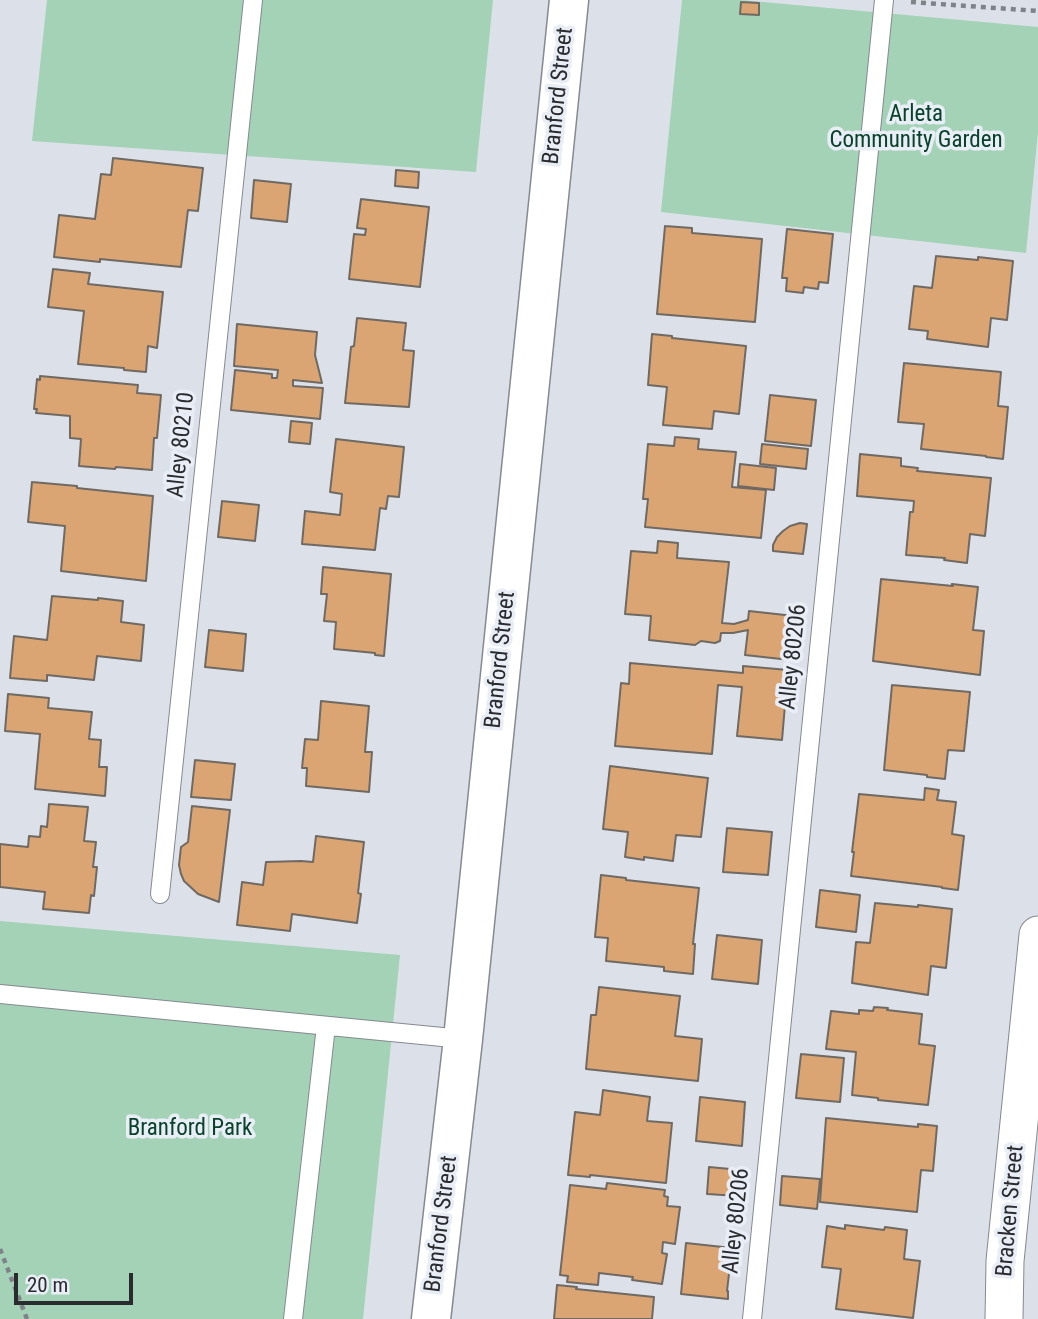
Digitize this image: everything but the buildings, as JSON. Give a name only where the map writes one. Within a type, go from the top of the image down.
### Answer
[{"type":"main road","name":"Branford Street","points":[[431,1319],[463,1039],[569,0]]},
{"type":"street","name":"Bracken Street","points":[[1004,1319],[1005,1261],[1038,935]]},
{"type":"lane","name":"Alley 80210","points":[[160,894],[253,0]]},
{"type":"lane","name":"Alley 80206","points":[[752,1319],[884,0]]},
{"type":"lane","points":[[0,994],[463,1039]]},
{"type":"lane","points":[[293,1319],[326,1026]]},
{"type":"path","points":[[884,0],[1038,11]]},
{"type":"path","points":[[0,1249],[27,1319]]},
{"type":"green space","points":[[47,0],[493,0],[476,172],[32,141]]},
{"type":"green space","name":"Arleta Community Garden","points":[[682,0],[741,0],[1038,27],[1038,132],[1026,253],[661,212]]},
{"type":"green space","name":"Branford Park","points":[[0,921],[400,955],[363,1319],[0,1319]]}]
